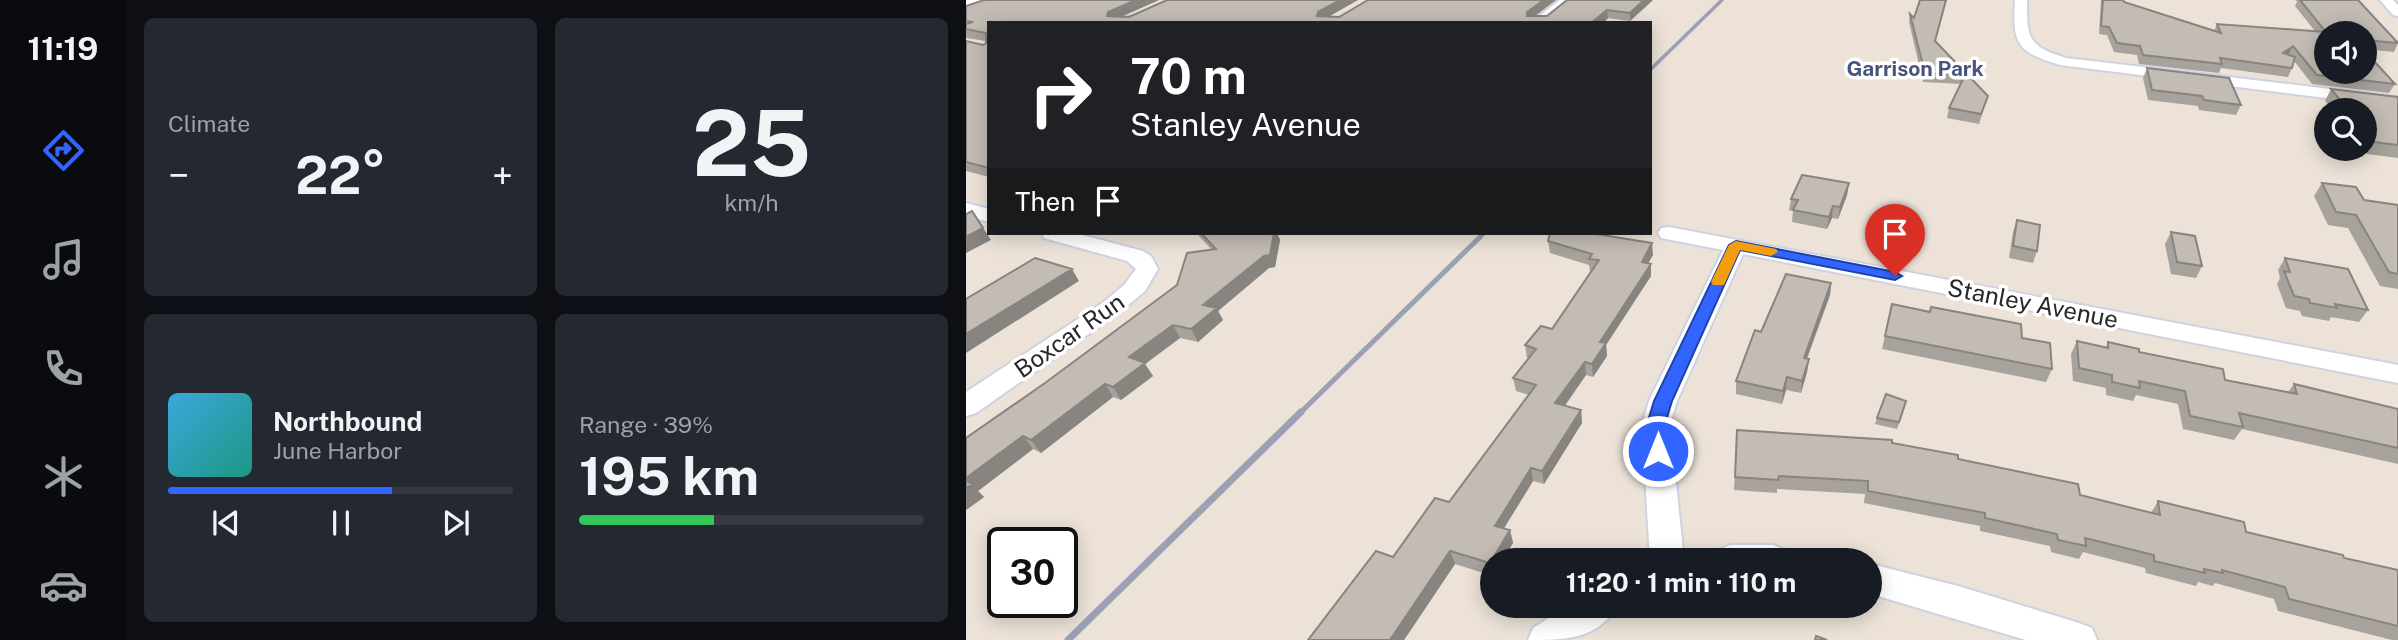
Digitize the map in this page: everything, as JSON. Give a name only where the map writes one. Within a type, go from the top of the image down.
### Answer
[{"type":"street","points":[[966,4],[977,0]]},
{"type":"street","points":[[1540,21],[1568,0]]},
{"type":"street","points":[[2021,0],[2020,37],[2035,51],[2064,62],[2398,102]]},
{"type":"street","points":[[2386,0],[2398,12]]},
{"type":"street","points":[[966,209],[987,215]]},
{"type":"street","name":"Stanley Avenue","points":[[1669,233],[2398,374]]},
{"type":"street","name":"Boxcar Run","points":[[966,406],[1112,307],[1131,292],[1147,269],[1143,261],[1135,256],[1059,235]]},
{"type":"street","points":[[1666,548],[1656,424],[1663,401],[1736,245]]},
{"type":"street","points":[[1882,582],[1958,602],[2078,640]]},
{"type":"street","points":[[1546,640],[1580,618]]},
{"type":"building","points":[[984,0],[1136,0],[1108,12],[1107,16],[1129,17],[1167,0],[1340,0],[1318,12],[1317,16],[1339,17],[1368,0],[1544,0],[1527,12],[1527,16],[1547,16],[1567,0],[1644,0],[1630,13],[1607,10],[1593,21],[987,21],[987,167],[966,162],[966,41],[983,45],[986,43],[986,33],[966,29],[966,24],[973,22],[966,21],[966,6]]},
{"type":"building","points":[[1920,0],[1946,0],[1935,41],[1988,96],[1981,114],[1949,108],[1965,75],[1925,73],[1910,14],[1914,18]]},
{"type":"building","points":[[2103,0],[2123,0],[2221,33],[2217,24],[2314,31],[2314,71],[2293,46],[2283,53],[2295,57],[2292,68],[2220,58],[2222,64],[2143,55],[2140,46],[2117,43],[2109,27],[2101,26]]},
{"type":"building","points":[[2300,0],[2358,0],[2398,43],[2377,41],[2377,21],[2317,21]]},
{"type":"building","points":[[2377,64],[2395,84],[2377,82]]},
{"type":"building","points":[[2147,68],[2229,78],[2241,105],[2204,100],[2202,96],[2152,90]]},
{"type":"building","points":[[2331,89],[2398,97],[2398,145],[2377,142],[2377,98],[2338,98]]},
{"type":"building","points":[[1802,175],[1849,183],[1840,207],[1833,206],[1829,217],[1793,210],[1798,200],[1791,199]]},
{"type":"building","points":[[2322,183],[2356,187],[2364,200],[2398,205],[2398,274],[2389,272],[2356,215],[2336,212]]},
{"type":"building","points":[[972,211],[983,228],[966,237],[966,214]]},
{"type":"building","points":[[2017,220],[2040,225],[2037,251],[2013,246]]},
{"type":"building","points":[[2171,232],[2195,236],[2202,266],[2177,262]]},
{"type":"building","points":[[1203,235],[1274,235],[1270,255],[1264,256],[1203,305],[1217,308],[1191,329],[1173,325],[1129,357],[1145,363],[1113,387],[1105,384],[1031,440],[1023,436],[966,478],[966,438],[1177,285],[1187,253],[1216,249]]},
{"type":"building","points":[[1550,235],[1602,235],[1652,243],[1642,262],[1651,264],[1600,342],[1606,343],[1592,364],[1585,362],[1555,403],[1581,410],[1542,471],[1531,468],[1495,526],[1510,530],[1499,548],[1480,548],[1480,560],[1450,551],[1390,640],[1308,640],[1376,551],[1393,557],[1435,498],[1449,502],[1536,385],[1513,378],[1536,349],[1525,345],[1541,326],[1552,329],[1599,260],[1589,259],[1592,254],[1548,241]]},
{"type":"building","points":[[1035,258],[1072,269],[966,334],[966,299]]},
{"type":"building","points":[[2285,258],[2348,269],[2368,310],[2310,303],[2309,299],[2294,296],[2284,271],[2290,272]]},
{"type":"building","points":[[1786,274],[1831,283],[1804,358],[1809,359],[1802,381],[1787,377],[1783,391],[1736,381],[1755,330],[1761,332]]},
{"type":"building","points":[[1892,304],[1930,312],[1931,307],[2021,324],[2022,338],[2050,343],[2052,369],[1885,336]]},
{"type":"building","points":[[2077,341],[2108,348],[2108,342],[2139,349],[2139,352],[2223,369],[2225,380],[2297,394],[2294,384],[2398,409],[2398,448],[2239,413],[2243,427],[2190,416],[2185,391],[2139,381],[2140,388],[2112,382],[2112,375],[2079,368]]},
{"type":"building","points":[[1886,394],[1906,401],[1899,422],[1877,418]]},
{"type":"building","points":[[1737,430],[1892,440],[1892,443],[1958,455],[1958,459],[2078,484],[2080,495],[2160,515],[2158,501],[2244,522],[2246,532],[2398,570],[2398,626],[2289,599],[2285,587],[2222,570],[2223,573],[2204,569],[2205,573],[2154,561],[2154,555],[2085,538],[2086,546],[2058,540],[2057,534],[1985,518],[1985,513],[1868,491],[1868,481],[1779,476],[1778,480],[1735,477]]},
{"type":"railway","points":[[1652,68],[1722,0]]},
{"type":"railway","points":[[1299,414],[1480,237]]},
{"type":"railway","points":[[1068,640],[1301,412]]},
{"type":"slow traffic","points":[[1718,282],[1736,245],[1771,252]]},
{"type":"district","name":"Garrison Park","points":[[1915,68]]},
{"type":"route","points":[[1658,451],[1656,424],[1663,401],[1736,245],[1895,276]]}]
